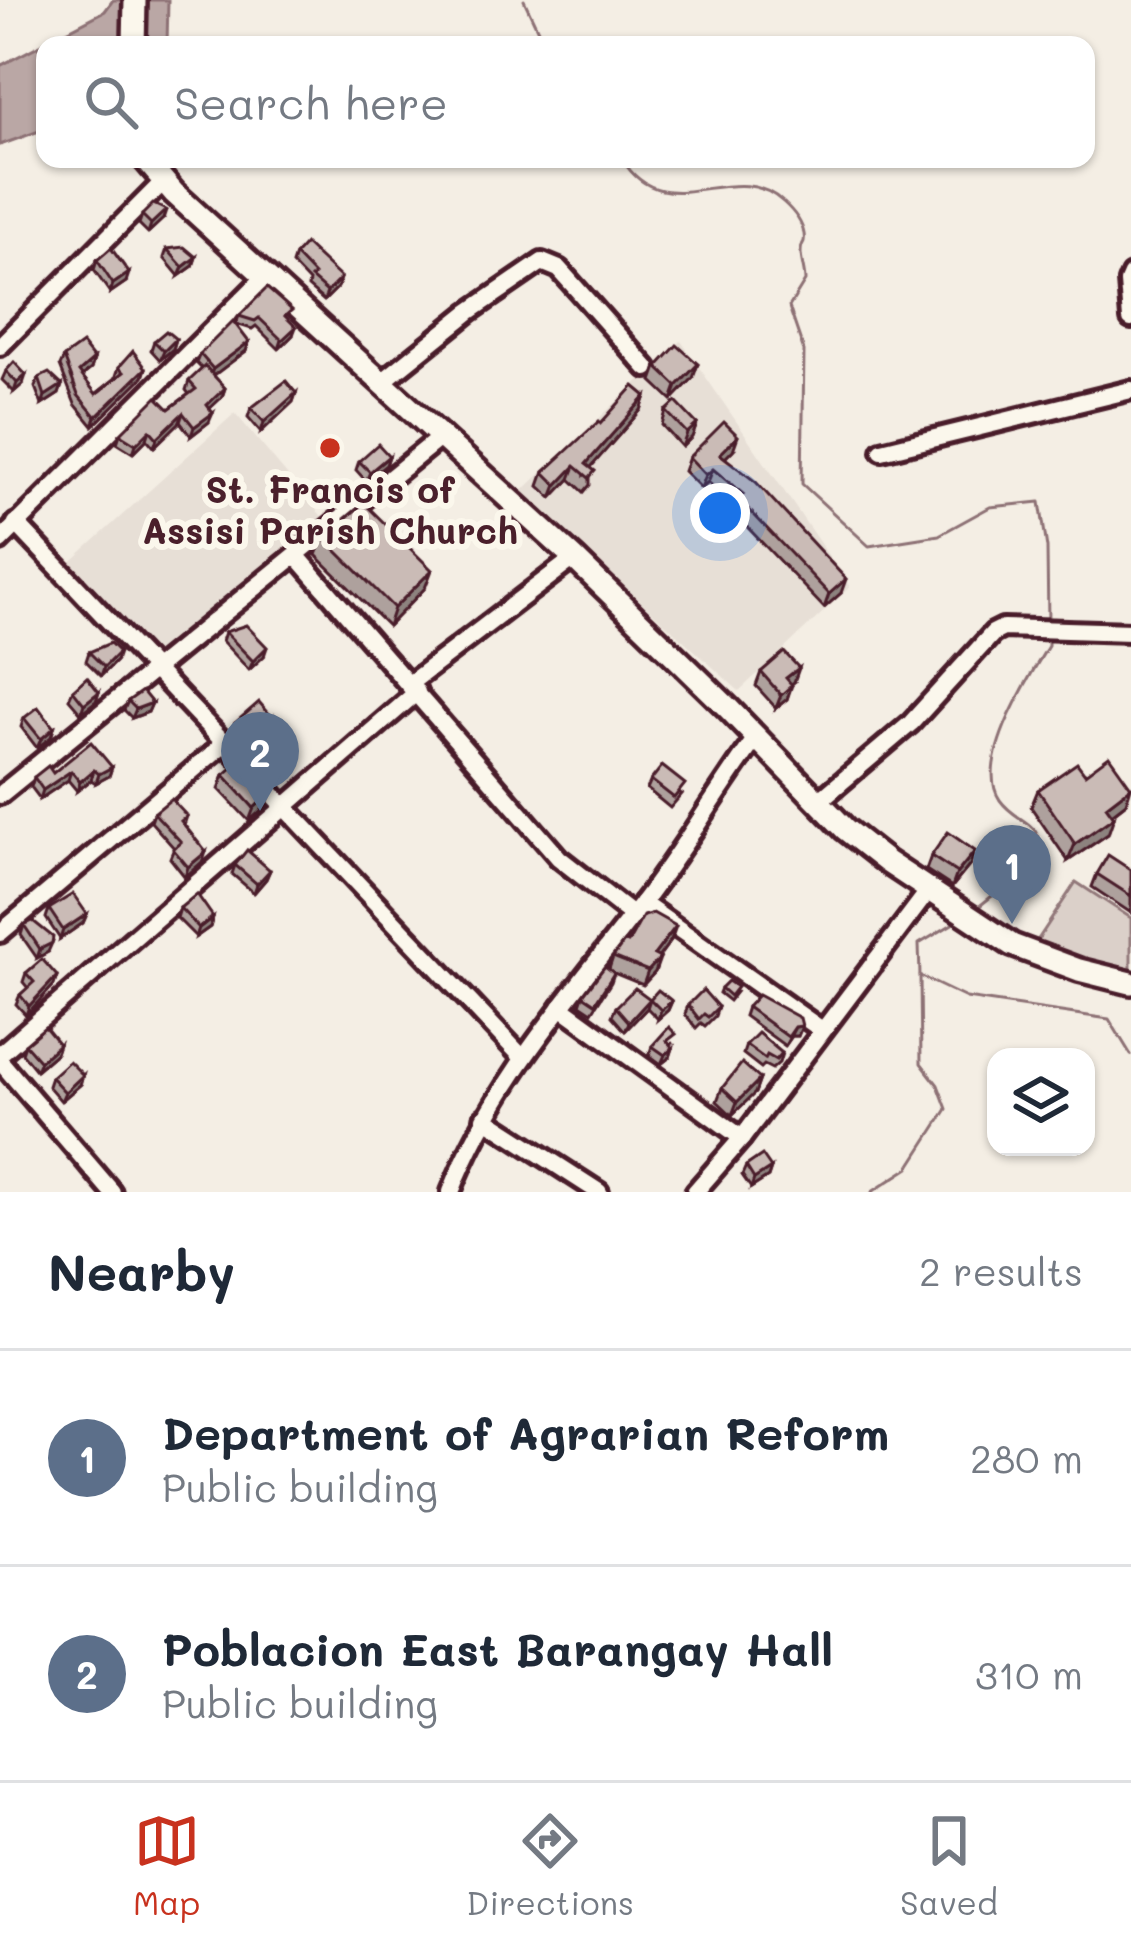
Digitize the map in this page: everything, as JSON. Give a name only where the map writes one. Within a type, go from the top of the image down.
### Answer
[{"type":"main road","points":[[134,36],[135,0]]},
{"type":"main road","points":[[152,168],[574,559],[856,838],[984,928],[1042,958],[1131,983]]},
{"type":"street","points":[[0,346],[163,182]]},
{"type":"street","points":[[382,382],[542,262],[559,269],[647,368]]},
{"type":"street","points":[[1131,275],[1131,319]]},
{"type":"street","points":[[0,541],[266,276]]},
{"type":"street","points":[[882,451],[1131,390]]},
{"type":"street","points":[[0,795],[442,436]]},
{"type":"street","points":[[16,524],[521,1058]]},
{"type":"street","points":[[296,555],[560,858],[822,1030]]},
{"type":"street","points":[[112,1192],[0,1058],[89,973],[286,806],[413,688],[574,559]]},
{"type":"street","points":[[819,801],[911,723],[984,640],[1003,628],[1131,632]]},
{"type":"street","points":[[451,1192],[484,1118],[521,1058],[637,909],[756,738]]},
{"type":"street","points":[[0,933],[225,743]]},
{"type":"street","points":[[694,1192],[742,1138],[933,893]]},
{"type":"street","points":[[561,1007],[742,1138]]},
{"type":"street","points":[[484,1118],[599,1192]]},
{"type":"shaded area","points":[[113,0],[168,0],[167,36],[57,36],[105,11]]},
{"type":"shaded area","points":[[36,47],[36,132],[0,145],[0,66]]},
{"type":"shaded area","points":[[681,341],[850,587],[739,691],[521,492]]},
{"type":"shaded area","points":[[235,413],[325,520],[152,658],[64,568]]},
{"type":"shaded area","points":[[1076,882],[1131,918],[1131,976],[1037,941]]},
{"type":"building","points":[[153,204],[166,210],[151,224],[142,215]]},
{"type":"building","points":[[305,244],[341,278],[327,292],[295,255]]},
{"type":"building","points":[[184,247],[196,257],[183,267],[167,249]]},
{"type":"building","points":[[111,248],[129,273],[113,284],[97,260]]},
{"type":"building","points":[[267,288],[292,310],[285,316],[296,327],[282,340],[259,318],[239,316]]},
{"type":"building","points":[[233,321],[249,342],[213,369],[200,354]]},
{"type":"building","points":[[166,331],[176,339],[164,351],[154,341]]},
{"type":"building","points":[[82,344],[94,359],[79,372],[96,394],[124,372],[119,367],[133,351],[146,368],[96,417],[78,395],[64,357]]},
{"type":"building","points":[[677,345],[698,364],[677,386],[657,367]]},
{"type":"building","points":[[14,362],[26,375],[17,383],[6,371]]},
{"type":"building","points":[[205,366],[225,388],[207,405],[213,413],[194,427],[183,413],[157,438],[150,430],[136,444],[120,434],[157,397],[169,409],[196,389],[189,381]]},
{"type":"building","points":[[49,373],[62,385],[45,396],[39,378]]},
{"type":"building","points":[[286,381],[296,393],[264,422],[251,408]]},
{"type":"building","points":[[634,386],[646,396],[586,464],[595,471],[589,478],[575,466],[557,485],[544,472],[601,423]]},
{"type":"building","points":[[676,402],[697,424],[687,433],[666,411]]},
{"type":"building","points":[[724,422],[738,436],[720,454],[756,482],[846,579],[829,594],[738,498],[743,494],[713,469],[706,475],[689,457]]},
{"type":"building","points":[[378,444],[389,456],[370,472],[359,461]]},
{"type":"building","points":[[364,503],[432,570],[394,608],[323,537]]},
{"type":"building","points":[[246,625],[267,647],[253,661],[225,632]]},
{"type":"building","points":[[110,643],[119,652],[104,667],[89,652]]},
{"type":"building","points":[[784,652],[799,668],[786,678],[792,685],[781,695],[761,672]]},
{"type":"building","points":[[87,677],[99,692],[84,704],[73,690]]},
{"type":"building","points":[[142,691],[152,703],[136,709],[128,701]]},
{"type":"building","points":[[259,702],[272,717],[249,738],[235,723]]},
{"type":"building","points":[[38,707],[54,728],[41,739],[24,718]]},
{"type":"building","points":[[91,742],[112,767],[99,774],[94,770],[80,782],[71,771],[43,790],[34,777],[48,766],[53,773]]},
{"type":"building","points":[[1109,756],[1131,787],[1106,806],[1114,817],[1075,844],[1038,790],[1077,763],[1085,774]]},
{"type":"building","points":[[241,760],[271,792],[254,808],[224,775]]},
{"type":"building","points":[[662,766],[685,784],[674,798],[651,780]]},
{"type":"building","points":[[171,799],[187,816],[181,821],[206,852],[188,867],[173,849],[181,842],[154,813]]},
{"type":"building","points":[[948,832],[975,851],[957,873],[931,856]]},
{"type":"building","points":[[247,850],[270,870],[257,884],[235,865]]},
{"type":"building","points":[[1108,855],[1131,870],[1131,896],[1097,874]]},
{"type":"building","points":[[73,894],[87,914],[63,930],[49,909]]},
{"type":"building","points":[[197,894],[213,917],[199,928],[180,908]]},
{"type":"building","points":[[653,913],[676,926],[654,955],[660,958],[648,971],[613,957],[628,943],[643,916]]},
{"type":"building","points":[[33,921],[53,937],[52,943],[40,949],[24,925]]},
{"type":"building","points":[[42,959],[57,976],[29,1006],[20,995],[34,982],[26,973]]},
{"type":"building","points":[[605,966],[614,973],[595,1003],[583,995]]},
{"type":"building","points":[[728,981],[737,987],[730,996],[721,988]]},
{"type":"building","points":[[635,988],[650,999],[629,1022],[616,1007]]},
{"type":"building","points":[[658,990],[672,1001],[661,1010],[650,999]]},
{"type":"building","points":[[703,990],[718,1007],[699,1019],[688,1005]]},
{"type":"building","points":[[758,995],[800,1018],[802,1026],[788,1037],[747,1007]]},
{"type":"building","points":[[45,1027],[59,1044],[40,1061],[25,1044]]},
{"type":"building","points":[[669,1027],[676,1034],[667,1041],[673,1048],[665,1055],[652,1046]]},
{"type":"building","points":[[758,1033],[782,1053],[776,1060],[767,1055],[765,1059],[746,1045]]},
{"type":"building","points":[[69,1061],[83,1075],[65,1092],[51,1077]]},
{"type":"building","points":[[742,1063],[760,1079],[737,1102],[722,1088]]},
{"type":"building","points":[[762,1155],[771,1168],[754,1179],[746,1166]]},
{"type":"waterway","points":[[524,0],[541,36]]},
{"type":"waterway","points":[[630,168],[658,189],[743,185],[764,190],[790,209],[804,238],[805,281],[789,307],[804,351],[802,484],[869,546],[939,535],[990,507],[1040,502],[1047,548],[1048,623]]},
{"type":"waterway","points":[[977,908],[1041,857],[1033,828],[1000,800],[994,765],[1007,722],[1048,638]]},
{"type":"waterway","points":[[959,920],[919,944],[920,976],[966,998],[1109,1019],[1131,1055]]},
{"type":"waterway","points":[[872,1192],[909,1168],[947,1109],[938,1085],[921,1063],[920,976]]},
{"type":"place","name":"St. Francis of Assisi Parish Church","points":[[330,448]]},
{"type":"place","name":"Poblacion East Barangay Hall","points":[[260,811]]},
{"type":"place","name":"Department of Agrarian Reform","points":[[1012,924]]}]
